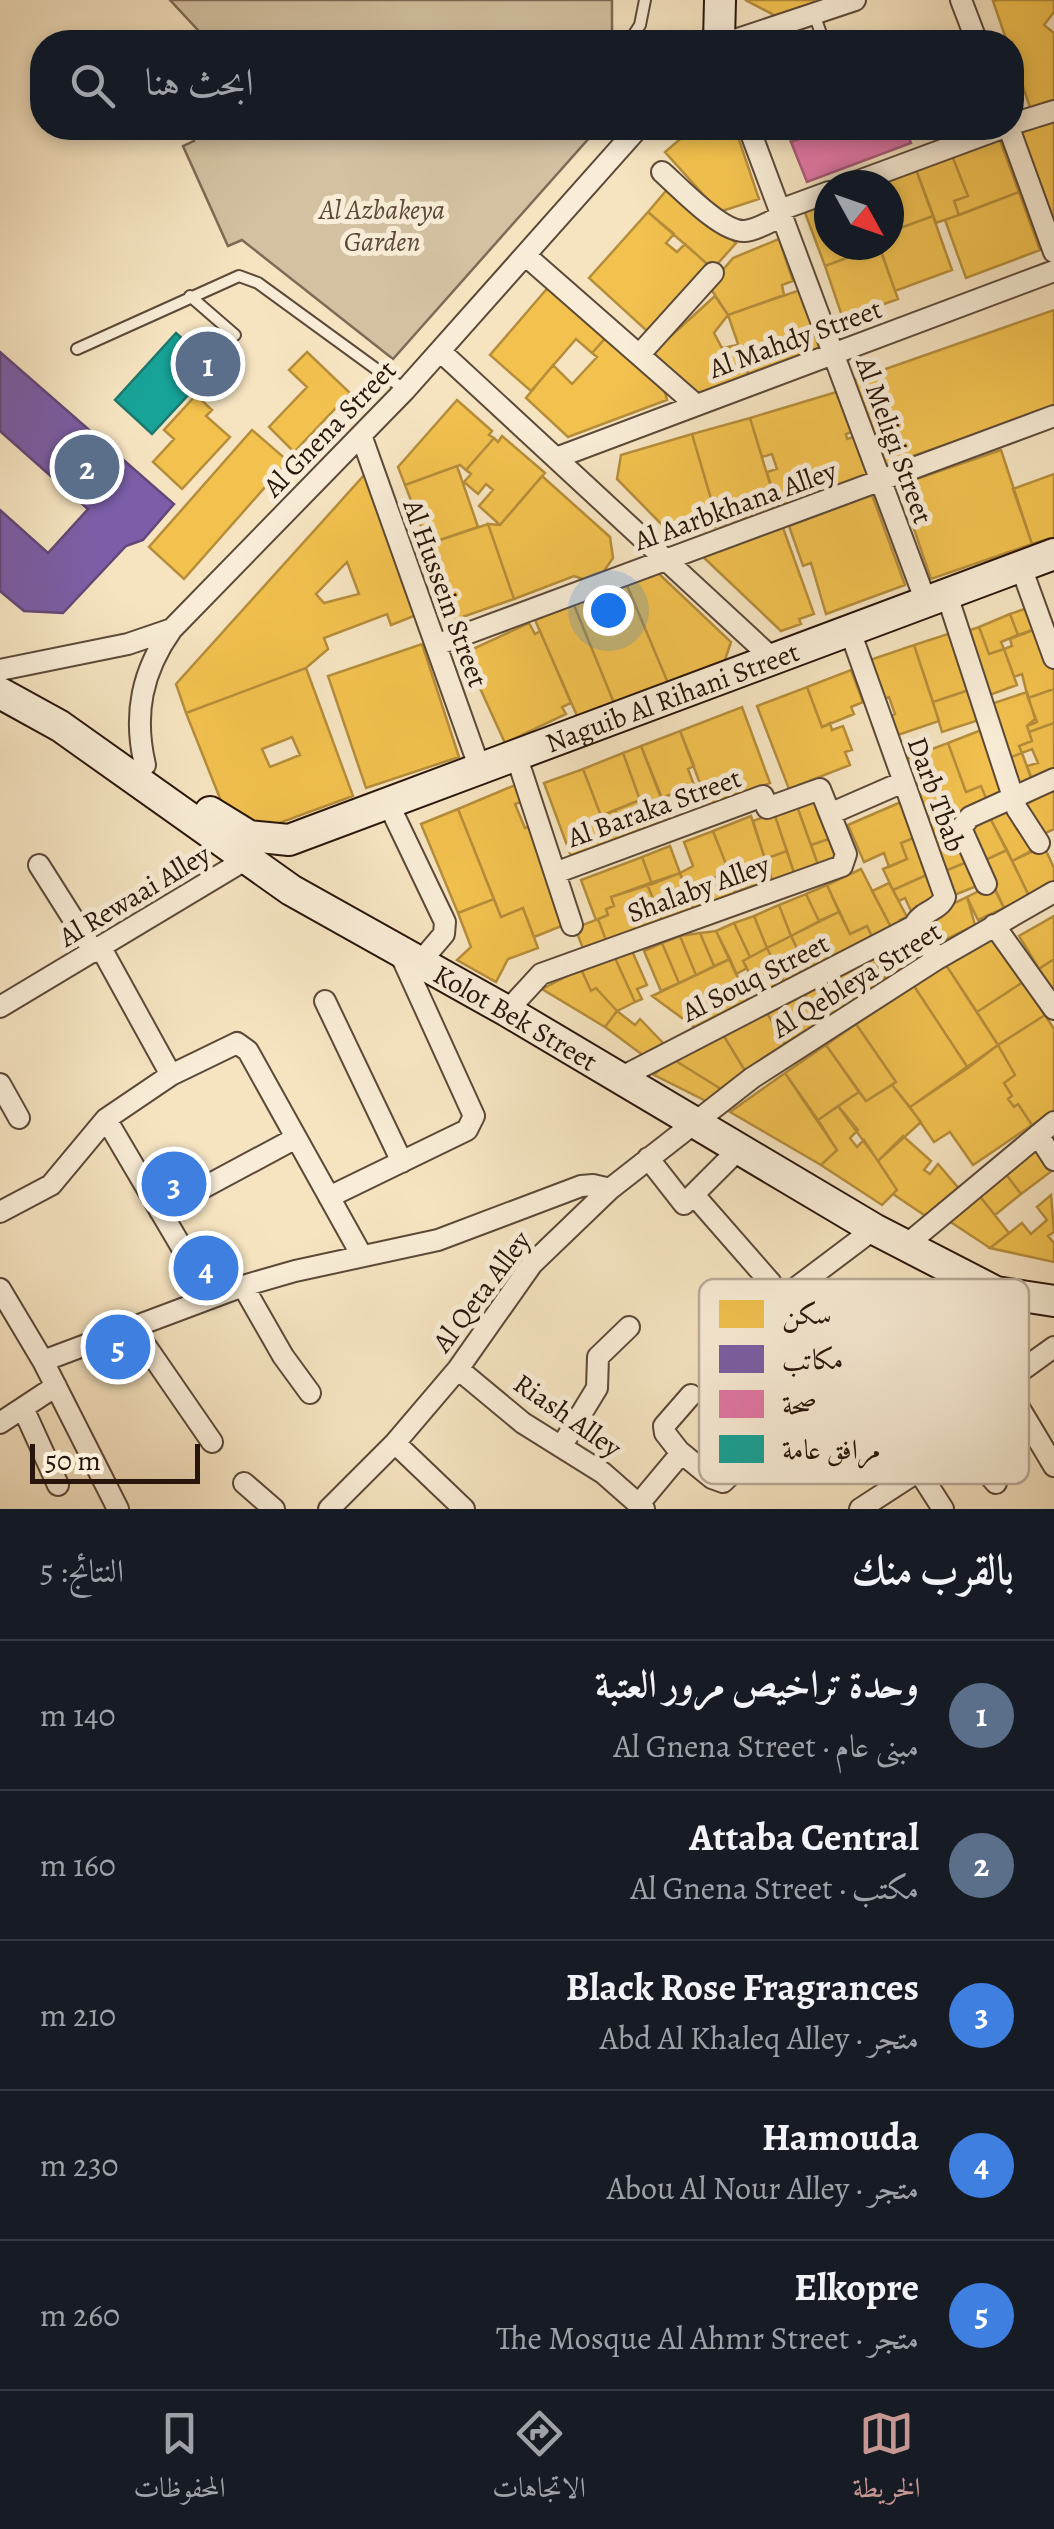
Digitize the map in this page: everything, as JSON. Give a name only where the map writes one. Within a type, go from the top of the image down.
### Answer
[{"type":"street","points":[[719,30],[720,0]]},
{"type":"street","points":[[765,30],[855,0]]},
{"type":"street","points":[[960,0],[972,30]]},
{"type":"street","points":[[1024,121],[1054,111]]},
{"type":"street","name":"Al Gnena Street","points":[[0,671],[128,644],[172,629],[405,390],[627,140]]},
{"type":"street","name":"Al Meligi Street","points":[[754,140],[881,481],[936,599],[1014,797],[1038,844]]},
{"type":"street","points":[[889,170],[970,140]]},
{"type":"street","points":[[1013,140],[1054,252]]},
{"type":"street","points":[[662,172],[707,211],[739,231],[748,231],[814,199]]},
{"type":"street","points":[[525,255],[695,404]]},
{"type":"street","name":"Al Mahdy Street","points":[[556,458],[1054,270]]},
{"type":"street","points":[[638,354],[713,272]]},
{"type":"street","points":[[440,351],[774,659]]},
{"type":"street","name":"Al Aarbkhana Alley","points":[[436,645],[1054,416]]},
{"type":"street","name":"Al Hussein Street","points":[[361,434],[480,769]]},
{"type":"street","name":"Naguib Al Rihani Street","points":[[289,840],[1054,554]]},
{"type":"street","points":[[1021,567],[1054,658]]},
{"type":"street","points":[[144,765],[138,724],[144,684],[150,664],[172,629]]},
{"type":"street","name":"Darb Tbab","points":[[850,631],[945,897],[916,925]]},
{"type":"street","points":[[0,671],[61,706],[236,830],[262,839],[289,840],[298,871],[327,910]]},
{"type":"street","name":"Kolot Bek Street","points":[[0,692],[78,739],[245,860],[327,910],[508,1011],[874,1229],[970,1279]]},
{"type":"street","points":[[516,755],[572,924]]},
{"type":"street","points":[[986,884],[962,823],[1054,779]]},
{"type":"street","points":[[832,813],[904,782]]},
{"type":"street","name":"Al Baraka Street","points":[[555,873],[763,796],[767,808],[820,788]]},
{"type":"street","name":"Shalaby Alley","points":[[508,1011],[541,974],[842,866],[846,854],[820,788]]},
{"type":"street","points":[[329,1197],[468,1130],[474,1116],[409,955],[444,934],[445,922],[388,804]]},
{"type":"street","name":"Al Rewaai Alley","points":[[0,1007],[245,860]]},
{"type":"street","points":[[39,866],[98,950],[172,1075]]},
{"type":"street","name":"Al Qebleya Street","points":[[694,1123],[752,1078],[937,960],[1054,892]]},
{"type":"street","points":[[916,925],[937,960]]},
{"type":"street","name":"Al Souq Street","points":[[620,1078],[916,925]]},
{"type":"street","points":[[994,925],[1054,1009]]},
{"type":"street","points":[[325,1000],[402,1162]]},
{"type":"street","points":[[0,1212],[51,1185],[106,1120],[172,1075],[236,1042],[244,1045],[362,1256]]},
{"type":"street","points":[[0,1084],[19,1118]]},
{"type":"street","points":[[106,1120],[210,1297]]},
{"type":"street","name":"Al Qeta Alley","points":[[329,1509],[395,1443],[458,1369],[532,1264],[610,1189],[694,1123]]},
{"type":"street","points":[[905,1246],[1046,1129],[1054,1160]]},
{"type":"street","points":[[160,1211],[296,1138]]},
{"type":"street","points":[[648,1158],[684,1204],[738,1150]]},
{"type":"street","points":[[43,1361],[243,1286],[438,1240],[581,1186],[610,1189]]},
{"type":"street","points":[[694,1195],[768,1279]]},
{"type":"street","points":[[808,1279],[874,1229]]},
{"type":"street","points":[[243,1286],[268,1332],[310,1393]]},
{"type":"street","points":[[0,1289],[43,1361],[118,1509]]},
{"type":"street","name":"Kolot Bek Street","points":[[1029,1297],[1054,1301]]},
{"type":"street","points":[[132,1326],[212,1442]]},
{"type":"street","points":[[562,1447],[597,1388],[598,1357],[628,1327]]},
{"type":"street","points":[[1029,1364],[1054,1346]]},
{"type":"street","name":"Riash Alley","points":[[458,1369],[522,1423],[602,1473],[641,1507]]},
{"type":"street","points":[[0,1423],[56,1386]]},
{"type":"street","points":[[691,1395],[664,1426],[679,1451],[699,1467]]},
{"type":"street","points":[[22,1408],[58,1484]]},
{"type":"street","points":[[1029,1416],[1048,1441],[1054,1466]]},
{"type":"street","points":[[395,1443],[464,1509]]},
{"type":"street","points":[[641,1507],[679,1451]]},
{"type":"street","points":[[244,1483],[274,1509]]},
{"type":"street","points":[[860,1509],[897,1484]]},
{"type":"street","points":[[927,1484],[943,1509]]},
{"type":"lane","points":[[636,30],[645,0]]},
{"type":"lane","points":[[814,14],[820,30]]},
{"type":"lane","points":[[76,349],[230,278],[249,278],[405,390]]},
{"type":"lane","points":[[190,296],[235,335]]},
{"type":"green space","points":[[170,0],[612,0],[612,30],[198,30]]},
{"type":"green space","name":"Al Azbakeya Garden","points":[[587,140],[393,359],[242,240],[228,246],[183,146],[194,141]]},
{"type":"building: سكن","points":[[745,0],[814,0],[814,4],[780,18]]},
{"type":"building: سكن","points":[[1054,0],[1054,12],[1044,25],[1054,33],[1054,109],[1033,116],[1024,90],[1024,30],[1003,30],[993,1]]},
{"type":"building: سكن","points":[[1054,117],[1054,223],[1022,140],[1024,129]]},
{"type":"building: سكن","points":[[679,140],[739,140],[759,199],[719,212],[665,152]]},
{"type":"building: سكن","points":[[985,140],[1000,140],[1019,192],[959,215],[954,201],[968,196],[951,153]]},
{"type":"building: سكن","points":[[951,153],[968,196],[954,201],[959,215],[936,223],[915,167]]},
{"type":"building: سكن","points":[[915,167],[933,216],[904,227],[904,171]]},
{"type":"building: سكن","points":[[670,186],[736,243],[713,269],[648,212]]},
{"type":"building: سكن","points":[[1019,192],[1040,250],[966,278],[945,220]]},
{"type":"building: سكن","points":[[814,206],[814,237],[804,210]]},
{"type":"building: سكن","points":[[648,212],[674,234],[666,243],[677,252],[685,244],[707,264],[647,331],[589,278]]},
{"type":"building: سكن","points":[[933,216],[952,270],[895,291],[884,260],[904,260],[904,227]]},
{"type":"building: سكن","points":[[779,239],[793,281],[782,285],[784,295],[728,315],[709,286],[733,258]]},
{"type":"building: سكن","points":[[841,260],[884,260],[898,299],[843,319],[825,266]]},
{"type":"building: سكن","points":[[551,284],[609,334],[592,353],[576,339],[531,391],[490,355]]},
{"type":"building: سكن","points":[[800,290],[821,351],[749,376],[728,315]]},
{"type":"building: سكن","points":[[715,296],[728,315],[714,333],[722,348],[738,345],[749,376],[691,397],[650,355]]},
{"type":"building: سكن","points":[[1054,310],[1054,407],[884,466],[854,380]]},
{"type":"building: سكن","points":[[609,334],[663,385],[667,400],[568,437],[526,398],[553,365],[572,384],[597,357],[592,353]]},
{"type":"building: سكن","points":[[307,352],[350,393],[294,452],[269,427],[307,387],[289,370]]},
{"type":"building: سكن","points":[[843,390],[856,430],[846,434],[847,439],[857,436],[871,478],[777,507],[767,472],[777,469],[772,454],[762,457],[750,418]]},
{"type":"building: سكن","points":[[196,395],[212,410],[206,416],[230,437],[182,489],[153,462],[174,439],[164,430]]},
{"type":"building: سكن","points":[[457,400],[492,431],[489,435],[494,438],[466,470],[460,465],[405,485],[398,467]]},
{"type":"building: سكن","points":[[750,418],[777,507],[719,526],[692,434]]},
{"type":"building: سكن","points":[[252,430],[288,461],[184,579],[149,547]]},
{"type":"building: سكن","points":[[692,434],[719,526],[676,539],[617,479],[621,455]]},
{"type":"building: سكن","points":[[502,436],[545,473],[500,525],[479,506],[493,490],[486,484],[478,494],[464,482],[471,474],[466,470],[494,438],[498,442]]},
{"type":"building: سكن","points":[[1001,450],[1032,544],[931,579],[899,485]]},
{"type":"building: سكن","points":[[457,466],[478,527],[428,544],[405,485]]},
{"type":"building: سكن","points":[[367,472],[419,614],[391,625],[387,614],[324,638],[328,649],[306,668],[186,713],[176,684]],"holes":[[[347,562],[359,594],[324,603],[316,594]]]},
{"type":"building: سكن","points":[[1054,474],[1054,537],[1032,544],[1013,489]]},
{"type":"building: سكن","points":[[542,476],[610,537],[613,558],[600,577],[586,580],[574,576],[514,599],[488,524],[500,525]]},
{"type":"building: سكن","points":[[872,495],[905,585],[826,614],[811,563],[803,566],[789,526]]},
{"type":"building: سكن","points":[[488,524],[514,599],[454,620],[428,544]]},
{"type":"building: سكن","points":[[782,525],[814,614],[781,631],[700,554]]},
{"type":"building: سكن","points":[[656,571],[731,642],[723,666],[668,683],[626,583]]},
{"type":"building: سكن","points":[[626,583],[668,683],[614,703],[574,605]]},
{"type":"building: سكن","points":[[574,605],[614,703],[578,718],[535,620]]},
{"type":"building: سكن","points":[[1033,606],[1041,627],[1018,635],[1010,614]]},
{"type":"building: سكن","points":[[1010,614],[1018,635],[1001,642],[1004,649],[989,654],[979,627]]},
{"type":"building: سكن","points":[[529,623],[535,634],[540,631],[571,703],[562,707],[566,714],[505,743],[464,653]]},
{"type":"building: سكن","points":[[979,627],[989,654],[1004,649],[1017,685],[987,696],[964,632]]},
{"type":"building: سكن","points":[[1041,627],[1054,664],[1054,689],[1028,698],[1022,674],[1014,677],[1004,649],[1012,646],[1010,639]]},
{"type":"building: سكن","points":[[951,633],[969,690],[933,702],[914,645]]},
{"type":"building: سكن","points":[[422,644],[459,757],[366,788],[328,676]]},
{"type":"building: سكن","points":[[914,645],[939,721],[892,737],[885,718],[895,714],[889,697],[881,700],[867,661]]},
{"type":"building: سكن","points":[[306,668],[353,796],[263,829],[227,816],[186,713]],"holes":[[[292,737],[300,755],[270,767],[262,749]]]},
{"type":"building: سكن","points":[[851,670],[863,702],[851,707],[854,714],[822,727],[807,687]]},
{"type":"building: سكن","points":[[807,687],[822,727],[830,723],[832,730],[843,726],[852,750],[845,752],[850,765],[789,789],[757,706]]},
{"type":"building: سكن","points":[[1054,689],[1054,723],[1029,732],[1027,726],[1037,722],[1028,698]]},
{"type":"building: سكن","points":[[969,690],[979,720],[942,732],[933,702]]},
{"type":"building: سكن","points":[[1027,692],[1035,719],[1027,726],[1032,741],[1019,746],[1022,753],[1006,759],[988,705]]},
{"type":"building: سكن","points":[[742,707],[770,783],[709,807],[680,731]]},
{"type":"building: سكن","points":[[1054,723],[1054,775],[1033,783],[1027,766],[1038,763],[1032,749],[1022,753],[1019,746],[1032,741],[1029,732]]},
{"type":"building: سكن","points":[[984,729],[1007,796],[988,803],[981,786],[966,792],[948,743]]},
{"type":"building: سكن","points":[[680,731],[694,766],[688,769],[694,785],[662,798],[641,746]]},
{"type":"building: سكن","points":[[948,743],[966,792],[981,786],[988,803],[927,826],[902,760]]},
{"type":"building: سكن","points":[[641,746],[669,819],[625,836],[615,810],[640,800],[623,753]]},
{"type":"building: سكن","points":[[623,753],[640,800],[601,816],[583,769]]},
{"type":"building: سكن","points":[[1022,753],[1033,783],[1017,789],[1006,759]]},
{"type":"building: سكن","points":[[583,769],[601,816],[615,810],[625,836],[571,856],[544,783]]},
{"type":"building: سكن","points":[[520,783],[527,800],[515,804],[525,828],[531,825],[569,923],[534,937],[523,908],[501,917],[458,809]]},
{"type":"building: سكن","points":[[1054,790],[1054,829],[1039,836],[1023,806]]},
{"type":"building: سكن","points":[[821,795],[827,810],[818,814],[829,839],[811,845],[797,806]]},
{"type":"building: سكن","points":[[901,802],[916,837],[901,843],[907,859],[889,867],[884,853],[864,862],[848,825]]},
{"type":"building: سكن","points":[[1010,805],[1033,850],[1012,861],[989,816]]},
{"type":"building: سكن","points":[[797,806],[818,865],[794,873],[774,813]]},
{"type":"building: سكن","points":[[458,809],[494,899],[458,913],[421,824]]},
{"type":"building: سكن","points":[[774,813],[787,851],[765,859],[753,821]]},
{"type":"building: سكن","points":[[751,816],[765,859],[729,872],[713,831]]},
{"type":"building: سكن","points":[[989,816],[1007,850],[981,862],[965,828]]},
{"type":"building: سكن","points":[[949,817],[967,862],[945,871],[927,826]]},
{"type":"building: سكن","points":[[713,831],[729,872],[685,889],[680,873],[693,866],[684,842]]},
{"type":"building: سكن","points":[[916,837],[931,873],[893,890],[883,869],[907,859],[901,843]]},
{"type":"building: سكن","points":[[829,839],[836,860],[818,865],[811,845]]},
{"type":"building: سكن","points":[[670,846],[680,873],[652,884],[642,857]]},
{"type":"building: سكن","points":[[1044,846],[1054,868],[1054,884],[1029,896],[1012,861]]},
{"type":"building: سكن","points":[[1007,850],[1029,896],[1004,908],[981,862]]},
{"type":"building: سكن","points":[[787,851],[794,873],[772,880],[765,859]]},
{"type":"building: سكن","points":[[642,857],[652,884],[611,897],[614,906],[606,909],[608,915],[596,920],[581,880]]},
{"type":"building: سكن","points":[[765,859],[772,880],[735,892],[729,872]]},
{"type":"building: سكن","points":[[967,862],[977,886],[954,895],[945,871]]},
{"type":"building: سكن","points":[[861,869],[893,931],[874,941],[867,926],[850,934],[827,885]]},
{"type":"building: سكن","points":[[729,872],[737,897],[695,913],[685,889]]},
{"type":"building: سكن","points":[[680,873],[695,913],[664,926],[647,884]]},
{"type":"building: سكن","points":[[931,873],[942,900],[912,913],[905,898],[899,901],[893,890]]},
{"type":"building: سكن","points":[[889,883],[907,917],[900,920],[903,926],[893,931],[872,891]]},
{"type":"building: سكن","points":[[647,884],[664,926],[609,948],[598,919],[608,915],[606,909],[614,906],[611,897]]},
{"type":"building: سكن","points":[[993,884],[1004,908],[978,920],[967,897]]},
{"type":"building: سكن","points":[[827,885],[839,912],[819,921],[806,894]]},
{"type":"building: سكن","points":[[806,894],[819,921],[791,936],[779,905]]},
{"type":"building: سكن","points":[[967,897],[975,925],[934,945],[921,919]]},
{"type":"building: سكن","points":[[494,899],[501,917],[523,908],[538,948],[508,959],[496,982],[457,960],[471,947],[458,913]]},
{"type":"building: سكن","points":[[779,905],[791,936],[767,948],[754,916]]},
{"type":"building: سكن","points":[[839,912],[850,934],[867,926],[874,941],[810,974],[791,936]]},
{"type":"building: سكن","points":[[754,916],[767,948],[750,957],[734,923]]},
{"type":"building: سكن","points":[[1054,916],[1054,959],[1039,969],[1019,936]]},
{"type":"building: سكن","points":[[598,919],[609,948],[586,956],[575,928]]},
{"type":"building: سكن","points":[[734,923],[750,957],[743,961],[747,968],[736,974],[716,931]]},
{"type":"building: سكن","points":[[915,928],[928,953],[886,980],[872,956]]},
{"type":"building: سكن","points":[[716,931],[730,959],[714,966],[700,933]]},
{"type":"building: سكن","points":[[700,933],[714,966],[696,975],[680,936]]},
{"type":"building: سكن","points":[[992,935],[1023,982],[977,1012],[946,965]]},
{"type":"building: سكن","points":[[680,936],[696,975],[679,983],[662,943]]},
{"type":"building: سكن","points":[[791,936],[805,964],[798,967],[803,976],[786,986],[767,948]]},
{"type":"building: سكن","points":[[662,943],[679,983],[661,991],[644,951]]},
{"type":"building: سكن","points":[[767,948],[786,986],[762,998],[743,961]]},
{"type":"building: سكن","points":[[632,951],[647,985],[637,989],[642,999],[635,1002],[615,958]]},
{"type":"building: سكن","points":[[872,956],[886,980],[850,1008],[832,977]]},
{"type":"building: سكن","points":[[615,958],[635,1002],[617,1011],[596,988],[591,991],[581,969]]},
{"type":"building: سكن","points":[[730,959],[751,1008],[701,1032],[652,996]]},
{"type":"building: سكن","points":[[1054,959],[1054,994],[1039,969]]},
{"type":"building: سكن","points":[[946,965],[998,1045],[968,1068],[914,986]]},
{"type":"building: سكن","points":[[581,969],[591,991],[596,988],[617,1011],[605,1027],[542,989]]},
{"type":"building: سكن","points":[[829,972],[850,1008],[824,1025],[801,988]]},
{"type":"building: سكن","points":[[1023,982],[1045,1015],[998,1045],[977,1012]]},
{"type":"building: سكن","points":[[914,986],[968,1068],[910,1107],[892,1085],[896,1082],[856,1024]]},
{"type":"building: سكن","points":[[801,988],[824,1025],[788,1049],[764,1008]]},
{"type":"building: سكن","points":[[764,1008],[788,1049],[747,1074],[722,1033]]},
{"type":"building: سكن","points":[[617,1011],[635,1025],[640,1019],[666,1046],[648,1059],[605,1027]]},
{"type":"building: سكن","points":[[1045,1015],[1054,1029],[1054,1110],[1032,1125],[1018,1104],[1014,1107],[1008,1099],[1012,1096],[1004,1083],[1015,1075],[998,1045]]},
{"type":"building: سكن","points":[[856,1024],[896,1082],[866,1101],[826,1045]]},
{"type":"building: سكن","points":[[722,1033],[747,1074],[721,1089],[671,1058]]},
{"type":"building: سكن","points":[[826,1045],[859,1092],[818,1120],[785,1073]]},
{"type":"building: سكن","points":[[998,1045],[1015,1075],[1004,1083],[1012,1096],[1008,1099],[1014,1107],[1018,1104],[1032,1125],[973,1165],[950,1132],[934,1142],[910,1107]]},
{"type":"building: سكن","points":[[671,1058],[721,1089],[708,1102],[654,1075]]},
{"type":"building: سكن","points":[[785,1073],[837,1150],[821,1165],[730,1112]]},
{"type":"building: سكن","points":[[892,1085],[921,1122],[878,1161],[838,1106],[859,1092],[866,1101]]},
{"type":"building: سكن","points":[[838,1106],[858,1130],[850,1138],[857,1147],[864,1140],[897,1190],[882,1205],[821,1165],[837,1150],[818,1120]]},
{"type":"building: سكن","points":[[903,1136],[931,1161],[924,1170],[930,1174],[938,1164],[961,1191],[930,1219],[893,1194],[897,1190],[878,1161]]},
{"type":"building: سكن","points":[[1036,1149],[1053,1170],[1021,1194],[1005,1173]]},
{"type":"building: سكن","points":[[1005,1173],[1021,1194],[995,1215],[978,1194]]},
{"type":"building: سكن","points":[[978,1194],[1009,1233],[990,1248],[946,1219]]},
{"type":"building: سكن","points":[[1051,1195],[1054,1232],[1048,1236],[1054,1243],[1054,1262],[990,1248],[1022,1223],[1031,1234],[1047,1220],[1037,1207]]},
{"type":"building: مكاتب","points":[[0,352],[174,504],[143,540],[126,546],[63,613],[24,611],[0,591],[0,510],[48,553],[88,509],[0,431]]},
{"type":"building: صحة","points":[[796,140],[911,143],[839,170],[814,170],[814,179],[807,182],[791,142]]},
{"type":"building: مرافق عامة","points":[[176,333],[214,367],[152,434],[115,400]]},
{"type":"place","name":"وحدة تراخيص مرور العتبة","points":[[208,364]]},
{"type":"place","name":"Attaba Central","points":[[87,467]]},
{"type":"place","name":"Black Rose Fragrances","points":[[174,1184]]},
{"type":"place","name":"Hamouda","points":[[206,1268]]},
{"type":"place","name":"Elkopre","points":[[118,1347]]}]
